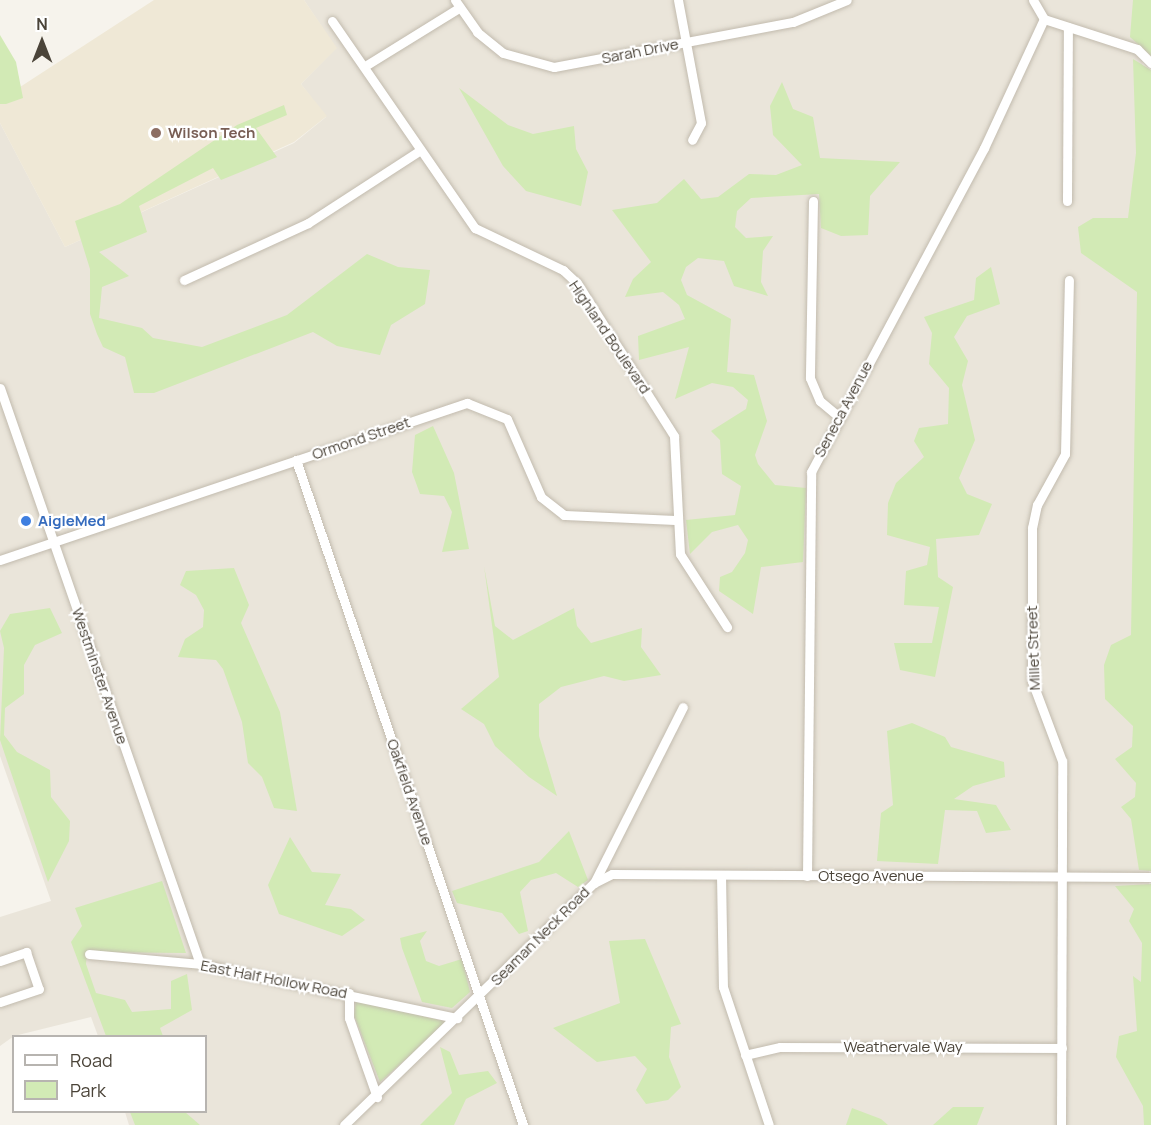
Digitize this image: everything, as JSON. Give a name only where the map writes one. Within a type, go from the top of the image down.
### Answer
[{"type":"street","points":[[678,0],[701,123],[692,140]]},
{"type":"street","name":"Sarah Drive","points":[[457,4],[487,41],[537,65],[571,65],[793,22],[847,0]]},
{"type":"street","points":[[1033,0],[1044,19],[1137,49],[1151,63]]},
{"type":"street","points":[[365,66],[457,4]]},
{"type":"street","name":"Seneca Avenue","points":[[807,876],[811,472],[838,416],[984,148],[1044,19]]},
{"type":"street","name":"Highland Boulevard","points":[[332,21],[365,66],[419,151],[475,228],[563,270],[577,283],[674,436],[676,520],[680,554],[726,627]]},
{"type":"street","points":[[1067,201],[1068,27]]},
{"type":"street","points":[[184,280],[308,223],[419,151]]},
{"type":"street","points":[[813,201],[810,378],[813,391],[838,416]]},
{"type":"street","name":"Millet Street","points":[[1062,1125],[1060,745],[1040,712],[1032,681],[1032,528],[1037,505],[1065,454],[1069,280]]},
{"type":"street","name":"Westminster Avenue","points":[[0,388],[200,963]]},
{"type":"street","name":"Ormond Street","points":[[0,560],[53,540],[454,406],[479,405],[507,419],[541,497],[564,515],[676,520]]},
{"type":"street","name":"Oakfield Avenue","points":[[296,460],[523,1125]]},
{"type":"street","name":"Seaman Neck Road","points":[[344,1125],[377,1097],[594,883],[683,707]]},
{"type":"street","name":"Otsego Avenue","points":[[594,883],[612,874],[1151,877]]},
{"type":"street","points":[[721,875],[723,987],[769,1125]]},
{"type":"street","points":[[0,961],[26,952],[39,989],[0,1002]]},
{"type":"street","name":"East Half Hollow Road","points":[[89,954],[200,963],[349,993],[457,1018]]},
{"type":"street","points":[[349,993],[349,1018],[377,1097]]},
{"type":"street","name":"Weathervale Way","points":[[745,1055],[780,1047],[1062,1048]]},
{"type":"shaded area","name":"Wilson Tech","points":[[154,0],[304,0],[337,48],[301,84],[327,116],[294,142],[65,247],[0,123],[0,100]]},
{"type":"shaded area","points":[[304,0],[1142,0],[1151,1125],[129,1125],[125,1113],[207,1113],[207,1035],[98,1035],[91,1017],[12,1035],[0,1046],[0,917],[51,901],[0,756],[0,123],[65,247],[294,143],[326,117],[301,84],[336,48]]},
{"type":"green space","points":[[1133,0],[1151,0],[1151,56],[1130,37]]},
{"type":"green space","points":[[0,35],[16,62],[23,98],[6,104],[0,104]]},
{"type":"green space","points":[[1133,59],[1151,70],[1151,871],[1139,870],[1131,819],[1121,807],[1135,797],[1136,783],[1115,759],[1132,747],[1133,726],[1105,699],[1104,665],[1111,645],[1131,635],[1137,292],[1081,253],[1078,227],[1093,218],[1128,218],[1136,153]]},
{"type":"green space","points":[[782,82],[793,109],[813,117],[820,158],[900,162],[870,196],[868,235],[841,236],[821,228],[819,194],[751,198],[737,211],[735,227],[746,238],[773,236],[763,251],[761,282],[768,296],[734,286],[724,261],[698,258],[686,267],[681,280],[687,295],[731,319],[727,372],[754,375],[767,421],[755,455],[758,464],[775,485],[806,488],[803,562],[761,567],[753,614],[719,591],[720,577],[732,572],[745,553],[748,540],[738,525],[712,532],[690,554],[686,520],[735,515],[741,486],[722,474],[720,440],[711,431],[746,409],[748,400],[733,387],[712,383],[675,399],[689,347],[639,360],[638,336],[685,319],[679,305],[663,292],[625,297],[633,279],[651,262],[612,210],[657,203],[684,179],[701,199],[718,197],[749,174],[776,175],[802,165],[773,135],[770,106]]},
{"type":"green space","points":[[459,88],[508,125],[533,134],[574,126],[576,149],[588,172],[581,206],[526,191],[503,166]]},
{"type":"green space","points":[[284,105],[287,115],[256,128],[277,157],[221,180],[213,168],[139,206],[147,232],[99,252],[129,276],[102,287],[99,318],[142,328],[153,338],[202,347],[287,315],[367,254],[398,267],[430,270],[425,304],[391,325],[380,355],[337,346],[313,332],[154,393],[134,393],[125,357],[103,347],[90,314],[90,269],[75,221],[120,204],[237,125]]},
{"type":"green space","points":[[991,267],[1000,304],[967,316],[954,337],[968,361],[962,385],[975,440],[959,478],[967,494],[992,504],[979,535],[936,539],[938,577],[953,587],[935,677],[900,670],[894,643],[932,643],[939,607],[904,605],[906,571],[927,565],[930,547],[887,535],[888,503],[896,483],[924,457],[914,441],[919,428],[948,424],[949,388],[929,364],[932,333],[924,317],[974,300],[976,278]]},
{"type":"green space","points":[[433,426],[454,473],[469,549],[442,552],[452,512],[444,496],[420,494],[412,472],[415,435]]},
{"type":"green space","points":[[484,566],[495,626],[513,640],[574,608],[577,626],[591,643],[642,628],[641,647],[661,675],[624,681],[604,676],[561,687],[539,704],[539,736],[557,796],[529,777],[495,746],[484,724],[461,709],[499,677]]},
{"type":"green space","points":[[234,568],[249,605],[241,623],[280,712],[297,811],[274,808],[262,777],[248,763],[242,722],[223,669],[216,660],[178,657],[185,639],[203,627],[204,610],[196,595],[180,585],[186,571]]},
{"type":"green space","points":[[50,608],[62,633],[35,645],[24,665],[24,694],[5,708],[4,735],[17,752],[50,770],[51,797],[70,821],[69,841],[48,882],[0,740],[4,648],[0,631],[10,614]]},
{"type":"green space","points":[[912,723],[945,737],[951,747],[1004,762],[1005,777],[973,786],[954,799],[996,805],[1011,830],[986,833],[977,811],[945,810],[938,864],[877,861],[881,813],[893,805],[887,731]]},
{"type":"green space","points":[[569,831],[588,880],[578,887],[556,873],[531,880],[520,892],[528,931],[519,934],[502,913],[457,903],[452,891],[539,862]]},
{"type":"green space","points":[[290,837],[312,872],[341,874],[325,905],[351,909],[365,920],[342,936],[279,914],[268,885]]},
{"type":"green space","points":[[162,881],[186,953],[87,952],[86,964],[96,993],[125,1000],[132,1012],[171,1009],[171,981],[187,974],[192,1010],[160,1028],[163,1035],[106,1035],[71,942],[82,926],[75,908]]},
{"type":"green space","points":[[1151,884],[1151,1125],[1144,1125],[1143,1106],[1116,1057],[1119,1036],[1137,1031],[1133,976],[1141,982],[1142,943],[1129,921],[1134,909],[1115,886]]},
{"type":"green space","points":[[427,931],[420,941],[426,961],[439,966],[462,959],[470,992],[452,1008],[422,1002],[402,948],[400,938]]},
{"type":"green space","points":[[645,939],[681,1024],[671,1027],[669,1057],[681,1087],[668,1100],[646,1104],[636,1090],[647,1069],[635,1056],[597,1062],[553,1028],[620,1003],[609,941]]},
{"type":"green space","points":[[356,1001],[448,1022],[380,1082],[354,1015]]},
{"type":"green space","points":[[440,1047],[450,1052],[459,1075],[488,1071],[497,1083],[466,1099],[454,1125],[420,1125],[452,1093]]},
{"type":"green space","points":[[953,1107],[984,1107],[977,1125],[933,1125]]},
{"type":"green space","points":[[852,1108],[881,1119],[888,1125],[846,1125]]},
{"type":"green space","points":[[130,1113],[186,1113],[200,1125],[135,1125]]},
{"type":"place","name":"Wilson Tech","points":[[156,133]]},
{"type":"place","name":"AigleMed","points":[[26,521]]}]
